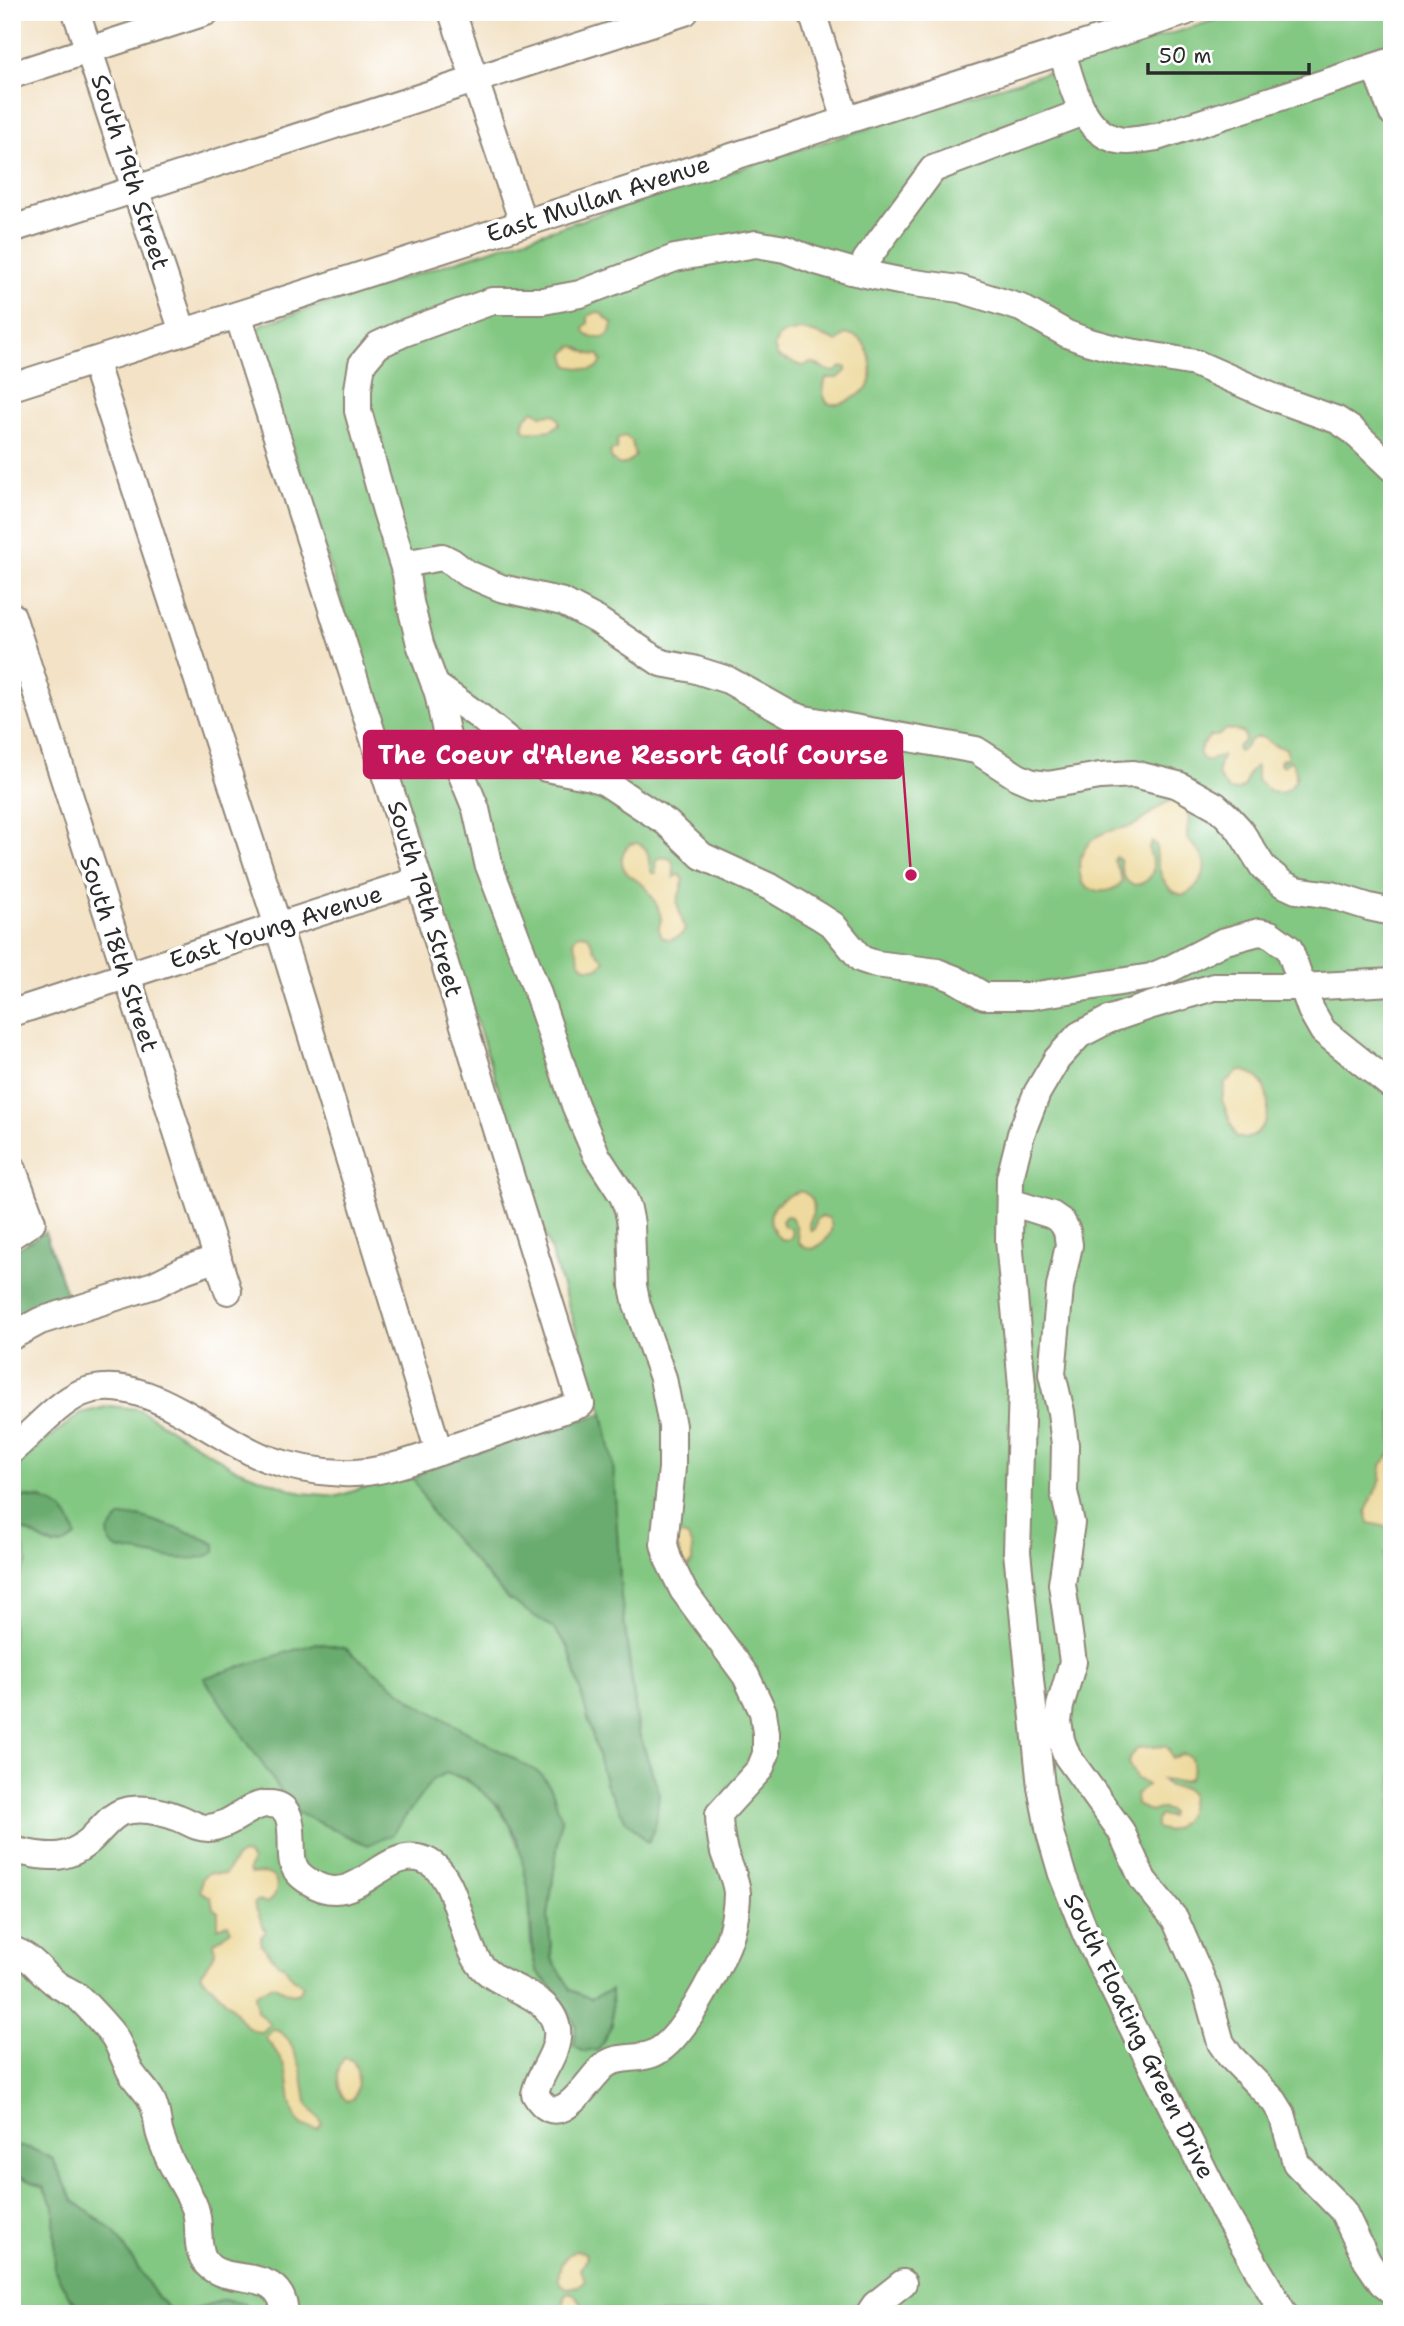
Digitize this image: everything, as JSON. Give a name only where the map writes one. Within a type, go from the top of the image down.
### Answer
[{"type":"street","name":"South 19th Street","points":[[76,12],[183,332]]},
{"type":"street","points":[[12,75],[206,12]]},
{"type":"street","points":[[452,12],[523,223]]},
{"type":"street","points":[[12,229],[685,12]]},
{"type":"street","points":[[812,12],[846,120]]},
{"type":"street","name":"East Mullan Avenue","points":[[12,387],[1062,52],[1126,21],[1185,12]]},
{"type":"street","points":[[1062,52],[1083,112],[1093,127],[1119,140],[1157,137],[1384,64],[1392,112]]},
{"type":"street","points":[[863,273],[866,260],[933,169],[1083,112]]},
{"type":"street","points":[[12,1850],[53,1857],[73,1854],[119,1812],[144,1808],[179,1818],[195,1827],[209,1828],[232,1822],[249,1810],[265,1804],[279,1806],[289,1816],[293,1831],[293,1863],[301,1876],[325,1889],[338,1891],[355,1886],[397,1860],[423,1859],[436,1867],[448,1884],[476,1959],[486,1972],[532,1998],[551,2015],[557,2030],[555,2045],[537,2083],[535,2094],[542,2106],[549,2109],[558,2109],[573,2100],[607,2063],[651,2055],[663,2048],[687,2023],[727,1945],[735,1916],[737,1892],[720,1831],[719,1814],[760,1769],[766,1754],[762,1712],[746,1676],[683,1590],[668,1559],[664,1544],[672,1468],[672,1426],[663,1378],[633,1286],[628,1209],[623,1196],[597,1156],[575,1105],[537,991],[488,863],[476,809],[448,741],[435,685],[420,644],[404,564],[358,411],[362,364],[378,345],[492,301],[543,301],[580,294],[675,258],[756,244],[785,248],[831,266],[899,281],[960,289],[1021,308],[1067,334],[1086,341],[1119,350],[1195,363],[1275,398],[1337,420],[1352,430],[1392,468]]},
{"type":"street","name":"South 19th Street","points":[[238,315],[419,880],[581,1404],[439,1452]]},
{"type":"street","points":[[12,1450],[80,1393],[101,1387],[119,1387],[152,1396],[235,1444],[264,1458],[291,1466],[346,1474],[399,1465],[439,1452],[278,926],[94,361]]},
{"type":"street","points":[[404,564],[442,557],[466,573],[501,588],[563,602],[588,615],[661,663],[728,680],[789,714],[804,719],[976,750],[1032,783],[1048,785],[1100,776],[1134,774],[1178,785],[1216,806],[1227,816],[1239,829],[1263,867],[1283,884],[1296,890],[1331,895],[1392,912]]},
{"type":"street","name":"South 18th Street","points":[[12,616],[228,1291]]},
{"type":"street","points":[[435,685],[480,717],[533,761],[546,768],[605,782],[667,823],[702,856],[772,888],[819,916],[833,925],[861,959],[868,962],[937,972],[984,996],[1021,997],[1151,976],[1222,942],[1259,932],[1280,940],[1289,948],[1311,1010],[1323,1031],[1392,1086]]},
{"type":"street","name":"East Young Avenue","points":[[12,1013],[419,880]]},
{"type":"street","name":"South Floating Green Drive","points":[[1284,2314],[1225,2213],[1086,1934],[1062,1874],[1050,1833],[1041,1787],[1017,1552],[1022,1386],[1009,1240],[1010,1178],[1021,1134],[1037,1093],[1057,1059],[1079,1035],[1108,1020],[1214,987],[1303,987],[1392,982]]},
{"type":"street","points":[[12,1167],[22,1229]]},
{"type":"street","points":[[1010,1202],[1052,1215],[1062,1222],[1067,1231],[1069,1245],[1060,1287],[1052,1374],[1061,1412],[1065,1445],[1064,1492],[1071,1523],[1062,1584],[1073,1662],[1060,1706],[1060,1740],[1068,1756],[1121,1831],[1143,1880],[1175,1919],[1206,1989],[1221,2043],[1230,2056],[1274,2101],[1282,2115],[1296,2163],[1343,2211],[1367,2261],[1382,2283],[1392,2291]]},
{"type":"street","points":[[12,1336],[40,1321],[154,1285],[184,1270],[218,1258]]},
{"type":"street","points":[[12,1950],[31,1959],[54,1983],[75,1994],[113,2034],[131,2073],[151,2099],[169,2158],[190,2194],[198,2216],[199,2248],[211,2269],[225,2274],[256,2277],[278,2292],[285,2314]]},
{"type":"street","points":[[869,2314],[875,2305],[903,2283]]},
{"type":"green space","points":[[1241,12],[1392,12],[1392,2314],[256,2314],[241,2302],[224,2300],[184,2312],[169,2309],[158,2298],[114,2232],[73,2200],[53,2159],[30,2148],[12,2146],[12,1589],[27,1562],[23,1546],[12,1534],[12,1529],[23,1529],[54,1547],[43,1498],[12,1496],[12,1478],[23,1459],[81,1413],[110,1406],[138,1409],[234,1468],[302,1493],[338,1496],[410,1473],[507,1598],[553,1628],[569,1649],[606,1785],[625,1819],[647,1842],[659,1792],[639,1732],[621,1597],[613,1463],[603,1413],[256,337],[263,324],[782,155]],"holes":[[[345,1648],[414,1702],[467,1733],[561,1818],[548,1916],[552,1959],[571,1990],[591,2000],[611,1991],[576,2025],[557,1993],[537,1972],[533,1958],[525,1869],[520,1850],[504,1817],[493,1802],[464,1780],[446,1773],[433,1779]]]},
{"type":"green space","points":[[45,1232],[68,1299],[12,1324],[12,1252]]},
{"type":"green space","points":[[603,1413],[613,1463],[621,1597],[638,1732],[659,1792],[656,1823],[648,1843],[625,1819],[606,1785],[569,1648],[553,1628],[507,1598],[435,1518],[410,1473]]},
{"type":"green space","points":[[12,1496],[44,1500],[60,1508],[72,1524],[76,1536],[67,1543],[52,1545],[30,1533],[12,1529]]},
{"type":"green space","points":[[139,1516],[194,1534],[215,1544],[215,1552],[206,1556],[181,1559],[117,1549],[110,1543],[108,1532],[120,1517]]},
{"type":"green space","points":[[317,1643],[345,1648],[414,1702],[541,1774],[552,1790],[561,1818],[548,1916],[552,1959],[571,1990],[591,1999],[611,1990],[612,2025],[598,2050],[583,2052],[574,2046],[576,2025],[556,1991],[537,1972],[528,1887],[517,1838],[498,1805],[465,1778],[446,1773],[433,1779],[392,1835],[367,1845],[294,1811],[204,1678]]},
{"type":"green space","points":[[12,2146],[30,2148],[53,2159],[73,2200],[114,2232],[158,2298],[169,2309],[184,2312],[224,2300],[241,2302],[256,2314],[89,2314],[70,2298],[55,2271],[54,2206],[43,2187],[12,2172]]},
{"type":"green space","points":[[12,2172],[43,2187],[54,2206],[55,2271],[70,2298],[89,2314],[12,2314]]},
{"type":"sand","points":[[596,312],[613,324],[604,338],[591,337],[585,332],[588,316]]},
{"type":"sand","points":[[799,330],[837,342],[846,334],[861,340],[871,363],[868,387],[849,401],[827,403],[823,394],[825,380],[838,378],[846,371],[846,367],[835,372],[813,363],[802,366],[778,357],[774,347],[778,337]]},
{"type":"sand","points":[[575,346],[590,354],[599,355],[602,361],[598,368],[590,370],[568,366],[565,354]]},
{"type":"sand","points":[[534,410],[541,415],[554,414],[559,424],[552,430],[527,432],[523,427],[526,417]]},
{"type":"sand","points":[[625,436],[632,441],[635,456],[628,463],[619,465],[612,460],[610,453],[617,450],[617,439]]},
{"type":"sand","points":[[1227,729],[1244,733],[1245,740],[1237,748],[1239,752],[1255,737],[1286,748],[1288,758],[1280,763],[1283,766],[1290,761],[1293,763],[1296,777],[1292,785],[1280,793],[1269,791],[1257,780],[1255,766],[1244,787],[1236,791],[1229,790],[1218,774],[1222,756],[1207,761],[1200,755],[1202,746],[1210,736],[1217,736]]},
{"type":"sand","points":[[1176,800],[1188,812],[1187,837],[1204,862],[1204,874],[1194,888],[1184,895],[1170,889],[1162,876],[1156,845],[1152,842],[1149,848],[1153,870],[1143,883],[1135,885],[1127,881],[1120,859],[1116,857],[1114,861],[1122,882],[1118,886],[1103,891],[1093,890],[1083,884],[1079,866],[1089,843],[1104,833],[1134,825],[1164,804]]},
{"type":"sand","points":[[637,843],[647,852],[652,873],[656,873],[655,863],[658,858],[668,858],[673,862],[674,877],[679,874],[684,879],[677,903],[685,930],[676,938],[668,939],[661,935],[661,916],[654,900],[645,886],[624,868],[622,860],[625,850],[630,844]]},
{"type":"sand","points":[[577,935],[588,936],[595,950],[605,960],[599,968],[586,968],[579,961],[573,941]]},
{"type":"sand","points":[[1239,1071],[1248,1072],[1261,1082],[1268,1107],[1264,1124],[1246,1139],[1236,1137],[1222,1100],[1225,1082]]},
{"type":"sand","points":[[800,1191],[810,1196],[814,1204],[809,1224],[811,1231],[814,1230],[817,1219],[822,1216],[829,1218],[832,1227],[822,1243],[813,1249],[805,1248],[799,1243],[796,1226],[791,1217],[786,1216],[782,1221],[784,1226],[791,1228],[792,1236],[789,1240],[780,1239],[771,1222],[771,1215],[777,1203]]},
{"type":"sand","points":[[1392,1452],[1392,1532],[1387,1527],[1369,1523],[1366,1511],[1381,1479],[1381,1465]]},
{"type":"sand","points":[[673,1536],[688,1537],[692,1547],[692,1562],[685,1570]]},
{"type":"sand","points":[[1392,1549],[1392,1612],[1384,1612],[1379,1599],[1390,1584],[1384,1554]]},
{"type":"sand","points":[[1165,1746],[1172,1758],[1183,1754],[1191,1758],[1193,1767],[1190,1778],[1186,1780],[1162,1780],[1168,1786],[1184,1788],[1191,1794],[1185,1817],[1167,1831],[1156,1828],[1156,1820],[1160,1815],[1170,1817],[1171,1813],[1161,1809],[1151,1812],[1137,1805],[1136,1794],[1147,1785],[1136,1778],[1128,1763],[1130,1756],[1138,1748]]},
{"type":"sand","points":[[242,1854],[248,1855],[252,1861],[250,1874],[268,1874],[277,1884],[276,1892],[268,1903],[257,1901],[254,1904],[266,1932],[261,1937],[261,1944],[279,1965],[283,1965],[292,1977],[303,1985],[300,1992],[292,1994],[272,1985],[255,1995],[257,2011],[270,2024],[262,2032],[246,2026],[201,1975],[215,1952],[214,1942],[231,1930],[228,1924],[218,1928],[218,1912],[213,1908],[211,1898],[200,1891],[202,1879],[208,1873],[225,1874]]},
{"type":"sand","points":[[273,2029],[289,2040],[301,2068],[306,2102],[322,2123],[318,2129],[307,2127],[295,2116],[284,2067],[265,2038]]},
{"type":"sand","points":[[344,2058],[352,2060],[357,2074],[355,2095],[347,2101],[343,2097],[338,2080],[339,2068]]},
{"type":"sand","points":[[575,2251],[584,2252],[587,2257],[581,2269],[585,2280],[578,2286],[567,2288],[559,2282],[559,2273],[564,2259]]},
{"type":"sand","points":[[568,2293],[580,2300],[584,2314],[564,2314],[564,2297]]},
{"type":"place","name":"The Coeur d'Alene Resort Golf Course","points":[[911,875]]}]
